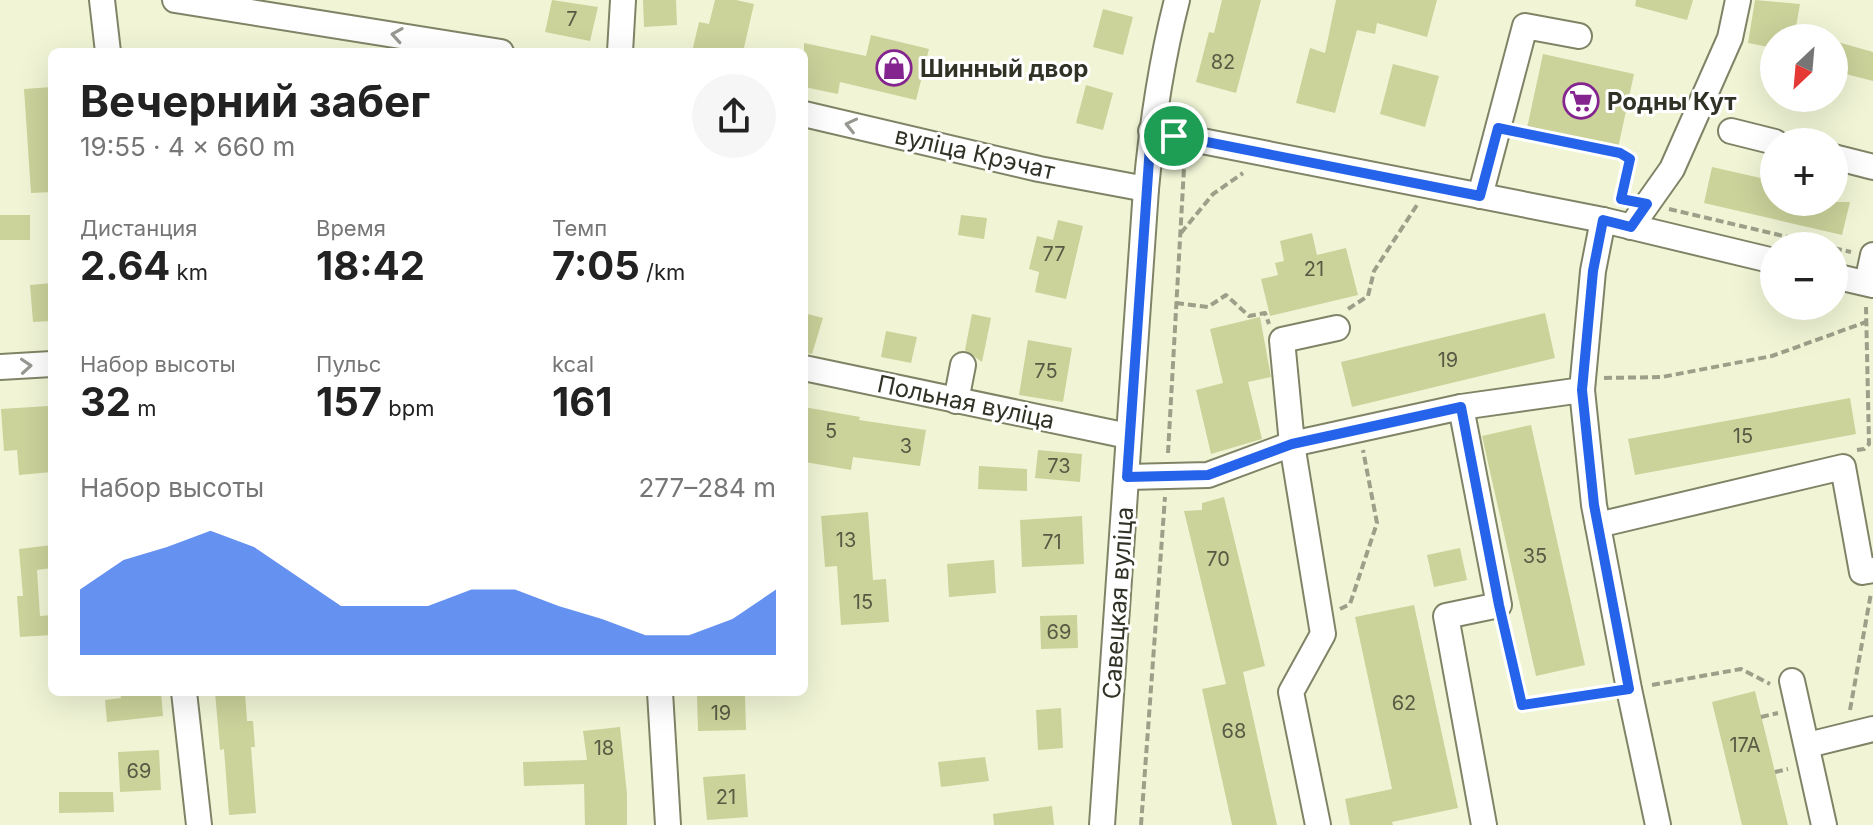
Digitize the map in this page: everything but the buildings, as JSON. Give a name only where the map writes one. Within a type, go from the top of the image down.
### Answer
[{"type":"street","points":[[102,0],[108,48]]},
{"type":"street","points":[[175,0],[476,48]]},
{"type":"street","points":[[620,48],[623,0]]},
{"type":"street","name":"Савецкая вуліца","points":[[1102,825],[1151,131],[1166,43],[1177,0]]},
{"type":"street","points":[[1631,227],[1672,169],[1730,38],[1738,0]]},
{"type":"street","points":[[1480,196],[1525,26],[1579,36]]},
{"type":"street","name":"вуліца Крэчат","points":[[808,115],[1039,169],[1146,189]]},
{"type":"street","points":[[1151,131],[1603,220],[1760,258]]},
{"type":"street","points":[[1731,131],[1760,138]]},
{"type":"street","points":[[1848,161],[1873,167]]},
{"type":"street","points":[[1603,220],[1593,271],[1582,384],[1598,525],[1658,825]]},
{"type":"street","points":[[1848,282],[1869,291],[1873,255]]},
{"type":"street","points":[[1318,825],[1291,692],[1323,634],[1292,444],[1282,340],[1335,329]]},
{"type":"street","points":[[0,367],[48,364]]},
{"type":"street","points":[[956,401],[963,365]]},
{"type":"street","name":"Польная вуліца","points":[[808,369],[1128,436]]},
{"type":"street","points":[[1127,477],[1208,475],[1292,444],[1582,384]]},
{"type":"street","points":[[1461,407],[1499,605],[1446,616],[1484,825]]},
{"type":"street","points":[[1598,525],[1843,467],[1862,572],[1873,570]]},
{"type":"street","points":[[1783,683],[1808,745],[1824,825]]},
{"type":"street","points":[[184,696],[199,825]]},
{"type":"street","points":[[660,696],[668,825]]},
{"type":"street","points":[[1808,745],[1873,729]]},
{"type":"path","points":[[1498,128],[1620,153],[1630,159],[1621,199],[1766,232]]},
{"type":"path","points":[[1180,234],[1213,194]]},
{"type":"path","points":[[1335,329],[1343,312],[1368,296],[1374,271],[1418,203]]},
{"type":"path","points":[[1850,451],[1864,449],[1869,444],[1866,322],[1869,291]]},
{"type":"path","points":[[1176,303],[1208,307],[1226,295],[1249,316],[1265,313]]},
{"type":"path","points":[[1582,384],[1662,377],[1772,356],[1866,322]]},
{"type":"path","points":[[1323,634],[1335,612],[1350,604],[1377,523],[1359,429]]},
{"type":"path","points":[[1845,736],[1873,579]]},
{"type":"path","points":[[1499,605],[1522,705],[1741,669],[1783,683]]},
{"type":"path","points":[[1761,717],[1780,712],[1783,726]]},
{"type":"path","points":[[1775,772],[1792,768]]},
{"type":"place","name":"Шинный двор","points":[[894,68]]},
{"type":"place","name":"Родны Кут","points":[[1581,101]]},
{"type":"route","points":[[1498,128],[1620,153],[1630,159],[1621,199],[1647,204],[1631,227],[1603,220],[1593,271],[1582,390],[1594,505],[1629,689],[1522,705],[1499,605],[1461,407],[1292,444],[1208,475],[1127,477],[1151,131],[1174,136],[1480,196],[1498,128]]}]
